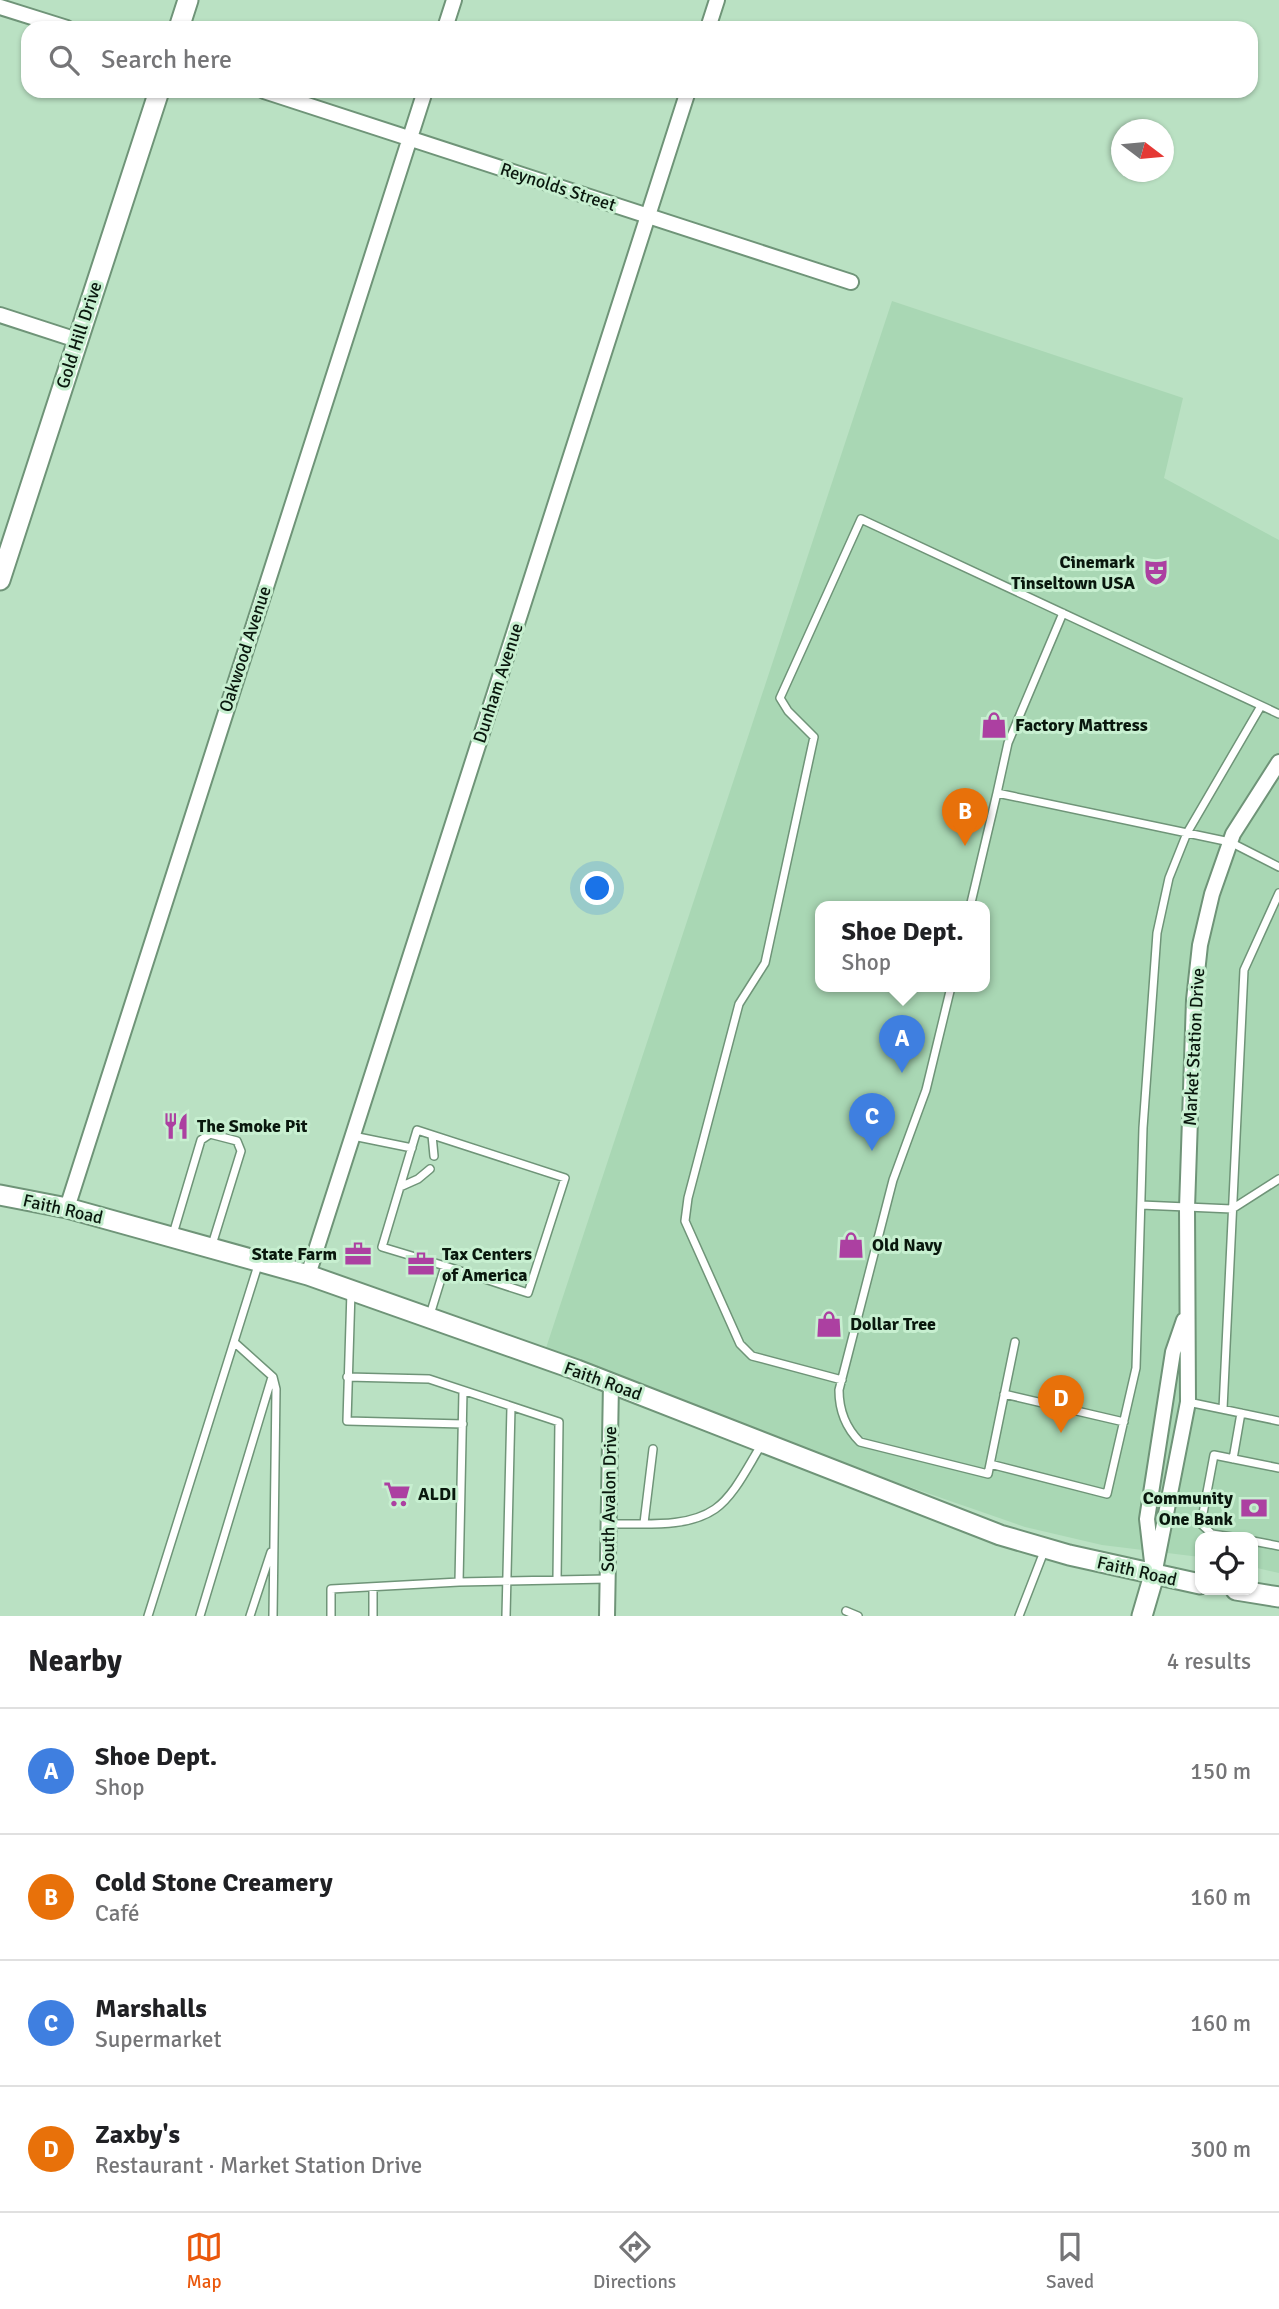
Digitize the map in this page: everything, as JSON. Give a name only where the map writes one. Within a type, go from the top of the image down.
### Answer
[{"type":"main road","points":[[181,21],[188,0]]},
{"type":"main road","name":"Gold Hill Drive","points":[[0,580],[157,98]]},
{"type":"main road","name":"Faith Road","points":[[0,1195],[67,1208],[308,1275],[611,1383],[932,1510],[1045,1549],[1195,1583]]},
{"type":"main road","name":"Market Station Drive","points":[[1142,1616],[1154,1575]]},
{"type":"main road","points":[[1258,1594],[1279,1597]]},
{"type":"street","points":[[447,21],[454,0]]},
{"type":"street","points":[[710,21],[717,0]]},
{"type":"street","points":[[0,7],[45,21]]},
{"type":"street","name":"Reynolds Street","points":[[286,98],[851,282]]},
{"type":"street","name":"Oakwood Avenue","points":[[67,1208],[423,98]]},
{"type":"street","name":"Dunham Avenue","points":[[308,1275],[686,98]]},
{"type":"street","points":[[0,315],[77,340]]},
{"type":"street","name":"Market Station Drive","points":[[1154,1575],[1180,1457],[1188,1402],[1187,1208],[1194,1000],[1203,932],[1230,842],[1279,762]]},
{"type":"street","name":"Market Station Drive","points":[[1154,1575],[1147,1519],[1173,1352],[1188,1309]]},
{"type":"street","name":"South Avalon Drive","points":[[607,1616],[611,1383]]},
{"type":"lane","points":[[842,1380],[752,1356],[740,1344],[685,1222],[688,1198],[739,1003],[765,963],[814,737],[780,698],[783,685],[861,519],[1279,714]]},
{"type":"lane","points":[[971,901],[1008,743],[1062,613]]},
{"type":"lane","points":[[990,1464],[1107,1494],[1136,1368],[1141,1205],[1157,933],[1169,878],[1186,833],[1261,706]]},
{"type":"lane","points":[[997,793],[1230,842],[1279,867]]},
{"type":"lane","points":[[1223,1409],[1244,970],[1279,893]]},
{"type":"lane","points":[[950,992],[926,1090],[893,1180],[842,1380],[839,1405],[849,1432],[860,1442],[988,1474],[1015,1342]]},
{"type":"lane","points":[[417,1130],[432,1135],[565,1178],[528,1293],[382,1247],[417,1130]]},
{"type":"lane","points":[[172,1237],[201,1140],[210,1134],[237,1141],[240,1151],[211,1248]]},
{"type":"lane","points":[[432,1135],[434,1156]]},
{"type":"lane","points":[[353,1136],[412,1148]]},
{"type":"lane","points":[[400,1187],[418,1179],[429,1169]]},
{"type":"lane","points":[[1141,1205],[1232,1209],[1279,1179]]},
{"type":"lane","points":[[148,1616],[259,1262]]},
{"type":"lane","points":[[429,1318],[445,1266]]},
{"type":"lane","points":[[351,1291],[346,1421],[463,1424]]},
{"type":"lane","points":[[234,1342],[272,1377],[276,1389],[273,1616]]},
{"type":"lane","points":[[200,1616],[272,1377]]},
{"type":"lane","points":[[347,1377],[429,1379],[559,1422],[557,1579]]},
{"type":"lane","points":[[459,1582],[463,1391]]},
{"type":"lane","points":[[1004,1394],[1124,1422]]},
{"type":"lane","points":[[1188,1402],[1279,1421]]},
{"type":"lane","points":[[506,1616],[511,1407]]},
{"type":"lane","points":[[1233,1459],[1241,1413]]},
{"type":"lane","points":[[609,1524],[685,1521],[715,1509],[734,1487],[763,1443]]},
{"type":"lane","points":[[644,1523],[653,1449]]},
{"type":"lane","points":[[1210,1532],[1201,1524],[1214,1455],[1279,1468]]},
{"type":"lane","points":[[1258,1542],[1279,1546]]},
{"type":"lane","points":[[250,1616],[273,1544]]},
{"type":"lane","points":[[1019,1616],[1045,1549]]},
{"type":"lane","points":[[331,1616],[331,1590],[505,1580],[608,1579]]},
{"type":"lane","points":[[373,1587],[373,1616]]},
{"type":"lane","points":[[846,1611],[858,1616]]},
{"type":"shaded area","points":[[892,301],[1183,398],[1164,478],[1279,540],[1279,1573],[1258,1568],[1258,1532],[1195,1532],[1195,1556],[1102,1545],[1025,1527],[806,1451],[546,1348]]},
{"type":"place","name":"Cinemark Tinseltown USA","points":[[1156,572]]},
{"type":"place","name":"Factory Mattress","points":[[994,725]]},
{"type":"place","name":"Cold Stone Creamery","points":[[965,846]]},
{"type":"place","name":"Shoe Dept.","points":[[902,1073]]},
{"type":"place","name":"The Smoke Pit","points":[[176,1126]]},
{"type":"place","name":"Marshalls","points":[[872,1151]]},
{"type":"place","name":"Old Navy","points":[[851,1245]]},
{"type":"place","name":"State Farm","points":[[358,1254]]},
{"type":"place","name":"Tax Centers of America","points":[[421,1264]]},
{"type":"place","name":"Dollar Tree","points":[[829,1324]]},
{"type":"place","name":"Zaxby's","points":[[1061,1433]]},
{"type":"place","name":"ALDI","points":[[397,1494]]},
{"type":"place","name":"Community One Bank","points":[[1254,1508]]}]
